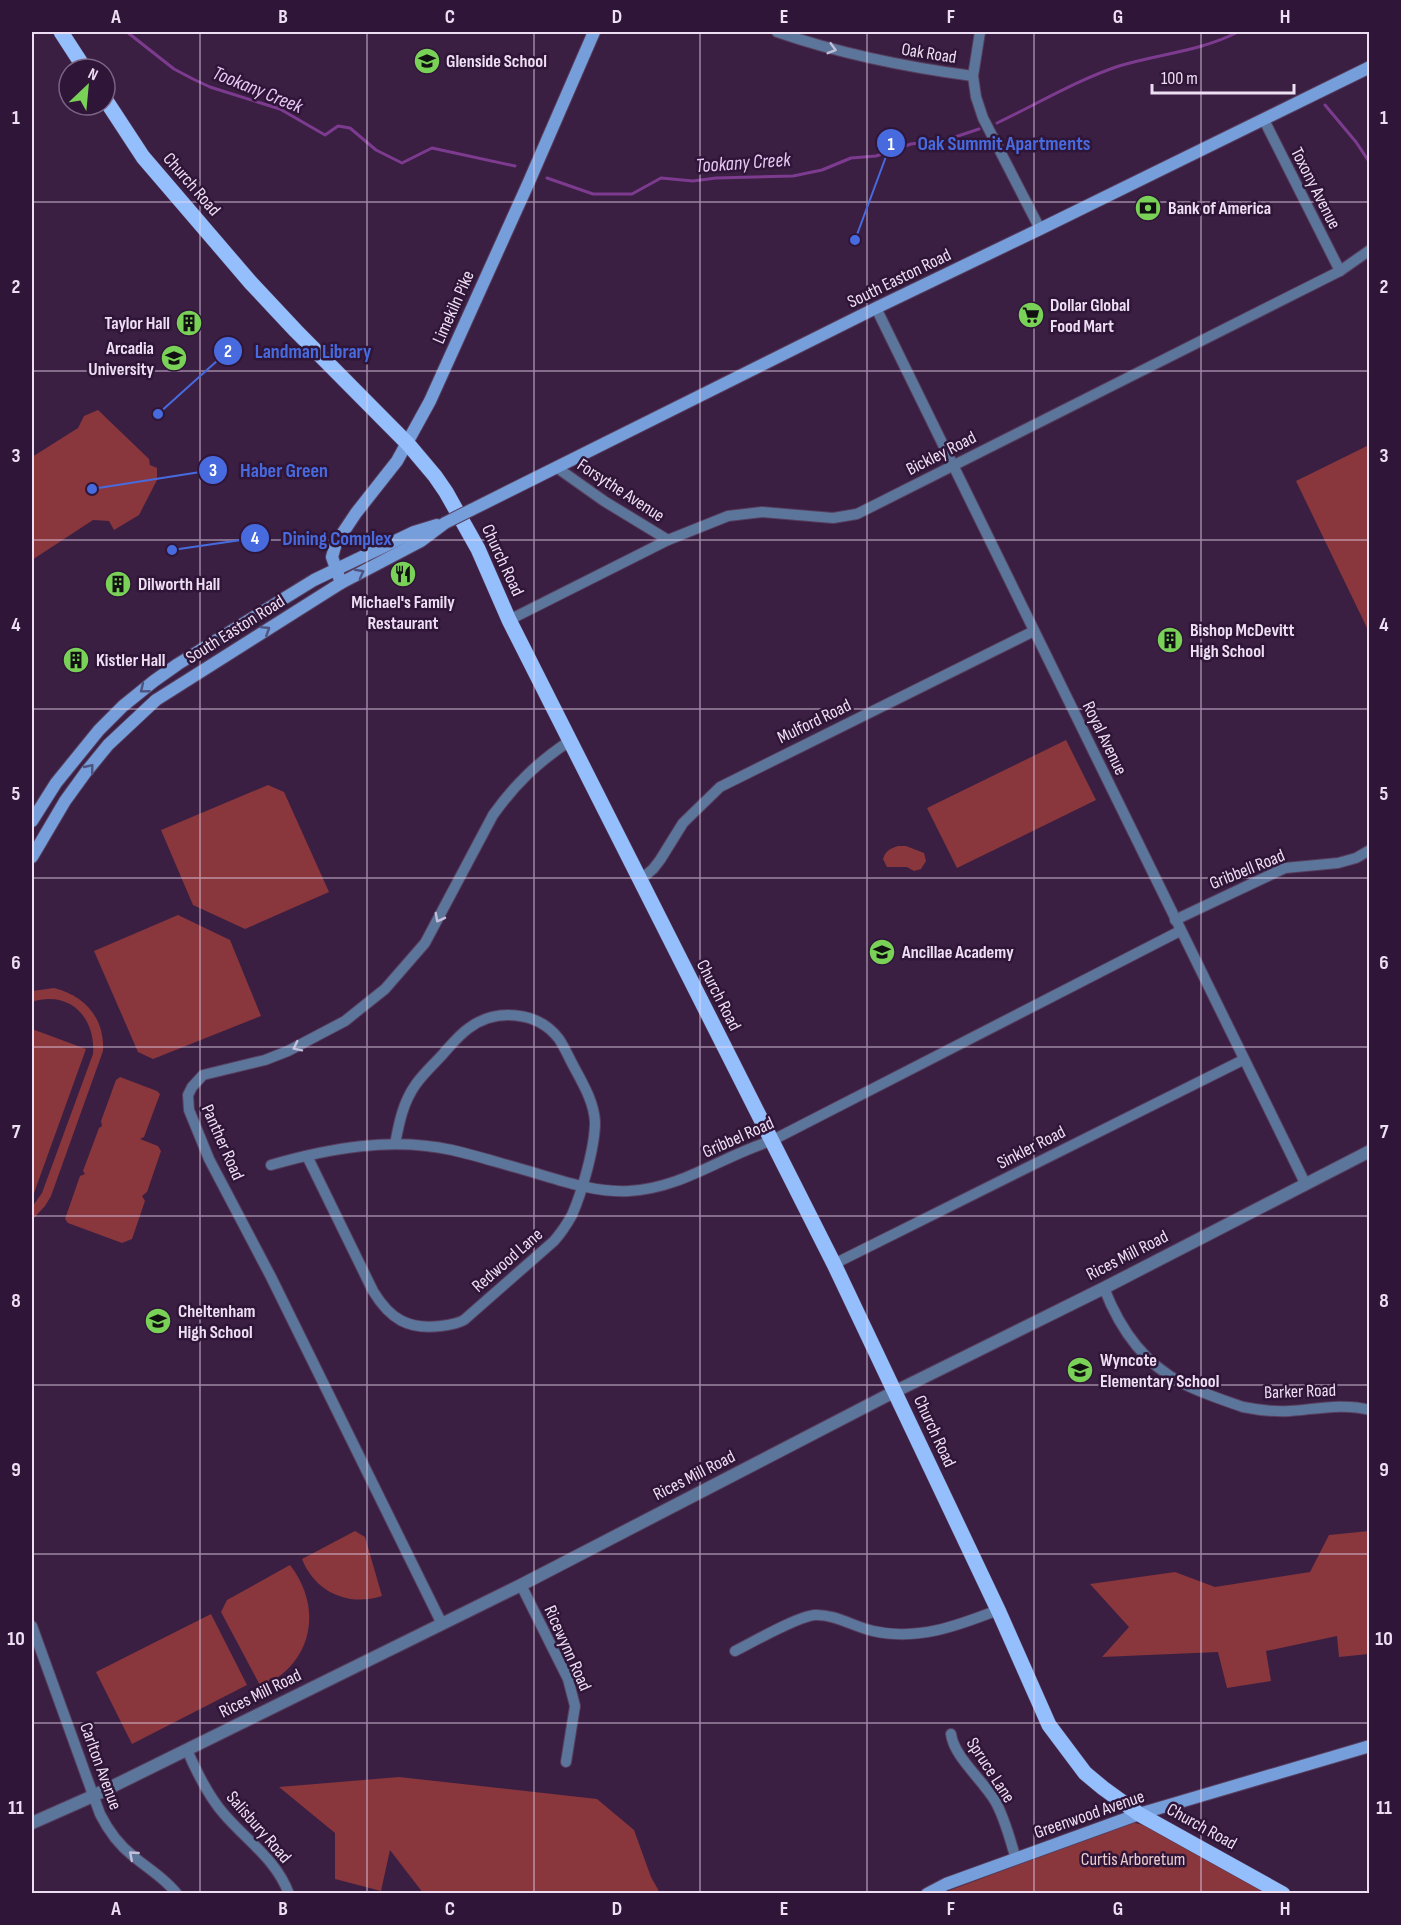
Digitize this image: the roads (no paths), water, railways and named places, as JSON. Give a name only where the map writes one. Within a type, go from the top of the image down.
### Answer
[{"type":"main road","points":[[61,32],[77,57]]},
{"type":"main road","name":"Limekiln Pike","points":[[341,583],[332,557],[336,543],[397,461],[430,401],[594,32]]},
{"type":"main road","name":"South Easton Road","points":[[32,857],[56,815],[108,745],[156,700],[341,583],[421,541],[445,523],[556,467],[1370,67]]},
{"type":"main road","name":"Church Road","points":[[117,117],[143,157],[251,283],[311,348],[408,444],[446,492],[478,549],[509,620],[834,1264],[998,1610],[1049,1725],[1084,1773],[1139,1814],[1283,1893]]},
{"type":"main road","name":"South Easton Road","points":[[32,821],[76,756],[123,706],[154,681],[304,586],[414,532],[445,523]]},
{"type":"main road","points":[[42,806],[56,815]]},
{"type":"main road","name":"Greenwood Avenue","points":[[927,1893],[1139,1814],[1370,1746]]},
{"type":"street","name":"Oak Road","points":[[777,32],[868,59],[912,68],[973,76]]},
{"type":"street","points":[[980,32],[973,76],[976,97],[983,118],[1040,230]]},
{"type":"street","name":"Toxony Avenue","points":[[1264,120],[1340,271]]},
{"type":"street","name":"Bickley Road","points":[[509,620],[668,540],[718,519],[762,512],[824,518],[857,514],[1340,271],[1370,250]]},
{"type":"street","name":"Royal Avenue","points":[[876,308],[1305,1183]]},
{"type":"street","name":"Forsythe Avenue","points":[[556,467],[604,501],[668,540]]},
{"type":"street","name":"Mulford Road","points":[[640,880],[660,860],[683,823],[720,787],[1034,631]]},
{"type":"street","name":"Panther Road","points":[[442,1623],[271,1277],[209,1159],[189,1110],[188,1095],[202,1076],[264,1060],[288,1051],[345,1022],[364,1007],[399,974],[424,943],[494,815],[515,786],[537,764],[571,740]]},
{"type":"street","name":"Gribbell Road","points":[[1177,925],[1285,868],[1338,863],[1356,858],[1370,850]]},
{"type":"street","name":"Gribbel Road","points":[[271,1165],[339,1149],[395,1144],[451,1150],[600,1189],[628,1191],[658,1187],[687,1178],[750,1147],[771,1141],[1177,925]]},
{"type":"street","name":"Redwood Lane","points":[[307,1156],[379,1301],[403,1321],[421,1328],[449,1325],[464,1320],[554,1241],[572,1214],[593,1143],[595,1120],[590,1100],[559,1039],[540,1023],[523,1016],[490,1017],[460,1035],[412,1089],[402,1112],[395,1144]]},
{"type":"street","name":"Sinkler Road","points":[[834,1264],[1243,1060]]},
{"type":"street","name":"Rices Mill Road","points":[[32,1823],[93,1796],[521,1585],[894,1392],[1104,1288],[1370,1151]]},
{"type":"street","name":"Barker Road","points":[[1104,1288],[1115,1316],[1128,1336],[1164,1373],[1188,1386],[1252,1409],[1288,1411],[1344,1406],[1370,1410]]},
{"type":"street","name":"Ricewynn Road","points":[[521,1585],[568,1679],[575,1706],[566,1762]]},
{"type":"street","points":[[735,1651],[810,1616],[827,1616],[866,1630],[906,1635],[949,1628],[998,1610]]},
{"type":"street","name":"Carlton Avenue","points":[[32,1625],[105,1825],[118,1842],[177,1893]]},
{"type":"street","name":"Spruce Lane","points":[[951,1734],[952,1742],[958,1752],[996,1804],[1016,1858]]},
{"type":"street","name":"Salisbury Road","points":[[187,1750],[196,1772],[221,1811],[266,1855],[289,1893]]},
{"type":"waterway","name":"Tookany Creek","points":[[127,32],[174,69],[193,79],[210,87],[280,109],[325,135],[338,126],[350,128],[376,150],[402,163],[432,148],[515,166]]},
{"type":"waterway","name":"Tookany Creek","points":[[997,123],[1103,72],[1209,44],[1238,32]]},
{"type":"waterway","name":"Tookany Creek","points":[[1325,105],[1356,142],[1370,163]]},
{"type":"waterway","name":"Tookany Creek","points":[[547,178],[593,194],[632,194],[661,178],[693,181],[716,178],[793,176],[822,170],[851,158],[876,156],[911,144],[949,139],[979,129]]},
{"type":"place","name":"Glenside School","points":[[427,61]]},
{"type":"place","name":"Bank of America","points":[[1148,208]]},
{"type":"place","name":"Oak Summit Apartments","points":[[855,240]]},
{"type":"place","name":"Dollar Global Food Mart","points":[[1031,315]]},
{"type":"place","name":"Taylor Hall","points":[[189,323]]},
{"type":"place","name":"Arcadia University","points":[[174,358]]},
{"type":"place","name":"Landman Library","points":[[158,414]]},
{"type":"place","name":"Haber Green","points":[[92,489]]},
{"type":"place","name":"Dining Complex","points":[[172,550]]},
{"type":"place","name":"Michael's Family Restaurant","points":[[403,574]]},
{"type":"place","name":"Dilworth Hall","points":[[118,584]]},
{"type":"place","name":"Bishop McDevitt High School","points":[[1170,640]]},
{"type":"place","name":"Kistler Hall","points":[[76,660]]},
{"type":"place","name":"Ancillae Academy","points":[[882,952]]},
{"type":"place","name":"Cheltenham High School","points":[[158,1321]]},
{"type":"place","name":"Wyncote Elementary School","points":[[1080,1370]]},
{"type":"park label","name":"Curtis Arboretum","points":[[1133,1859]]}]
